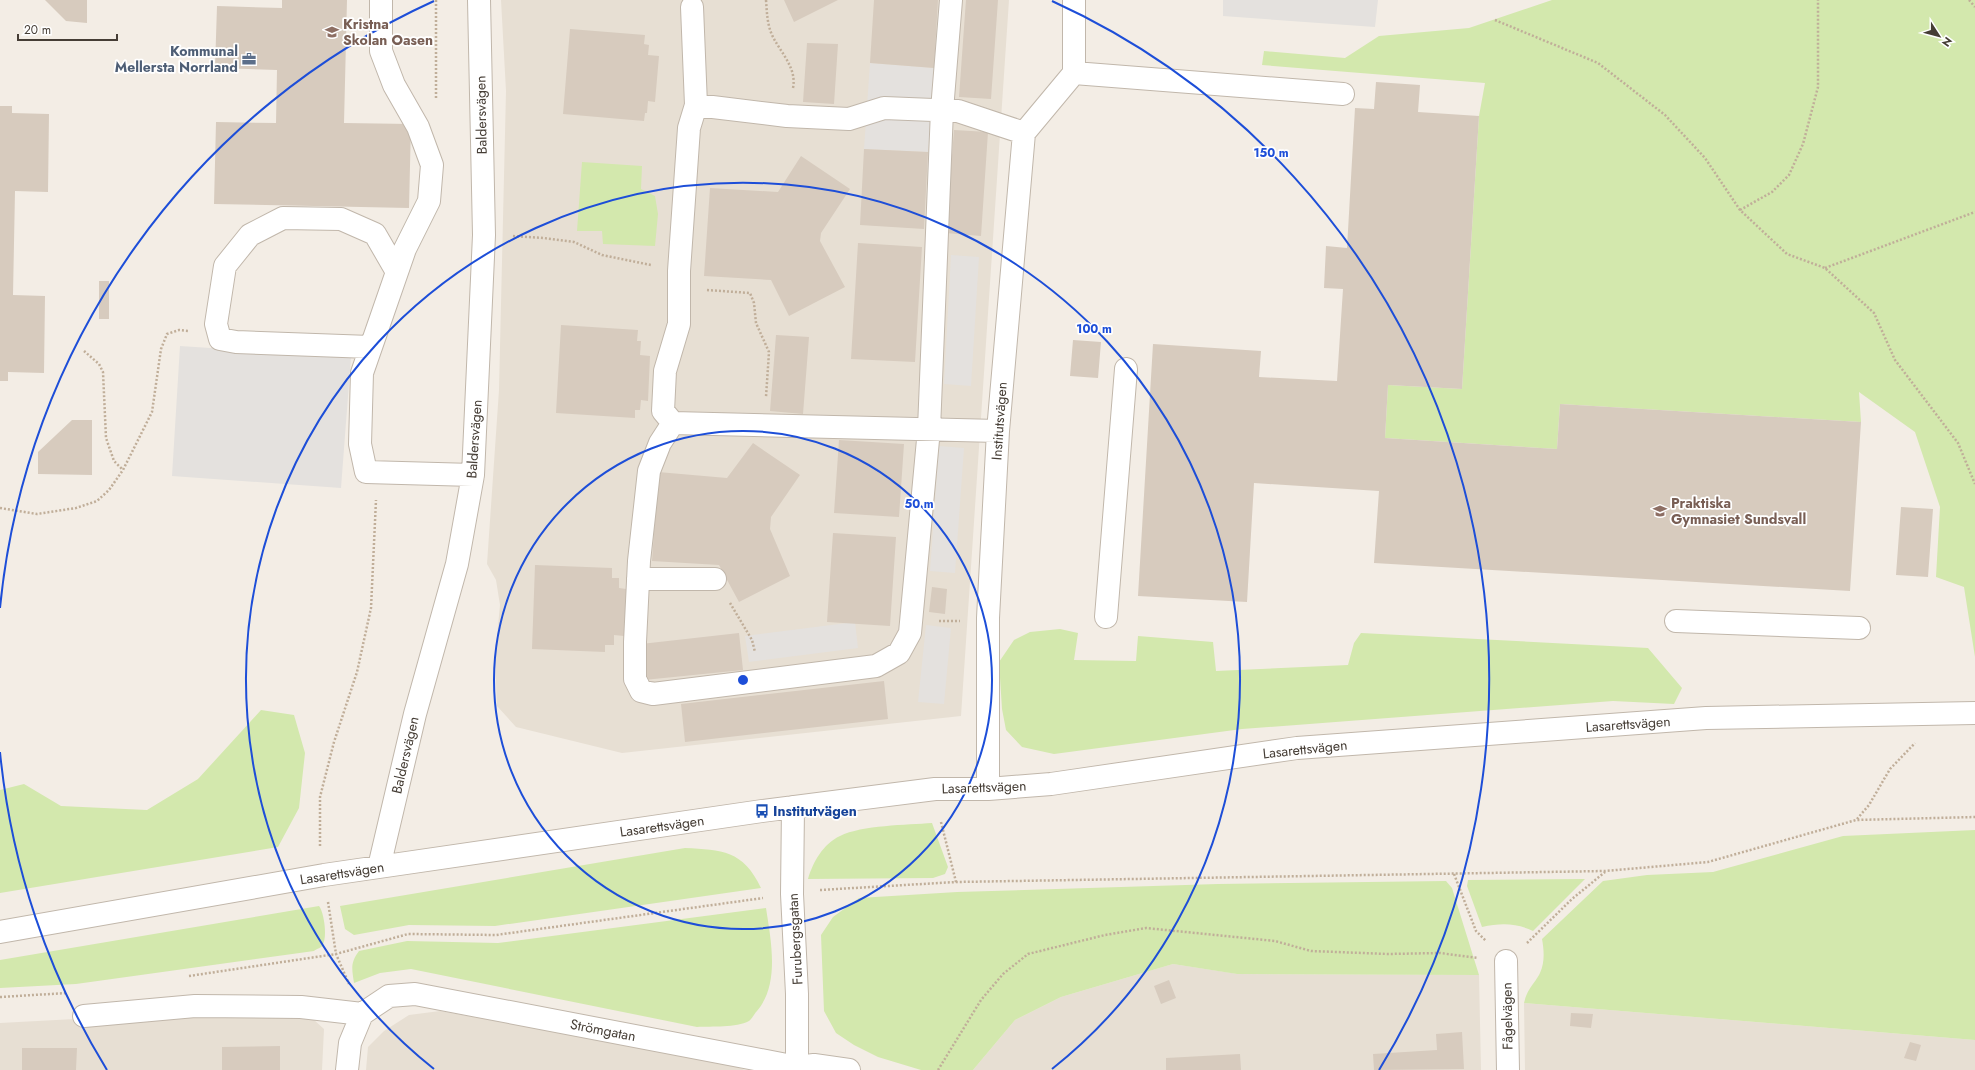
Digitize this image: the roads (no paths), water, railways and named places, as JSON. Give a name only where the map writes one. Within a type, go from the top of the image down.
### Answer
[{"type":"street","points":[[381,0],[381,51],[394,85],[418,127],[432,164],[429,201],[405,249],[362,373],[360,444],[366,472],[473,475]]},
{"type":"street","name":"Baldersvägen","points":[[379,867],[415,714],[457,564],[473,475],[484,235],[479,0]]},
{"type":"street","points":[[673,423],[660,443],[650,471],[638,579],[635,642],[636,679],[641,691],[653,694],[876,666],[899,653],[910,633],[929,429],[942,110],[951,0]]},
{"type":"street","points":[[696,105],[787,116],[849,119],[884,108],[958,111],[1024,133],[1074,73],[1074,0]]},
{"type":"street","points":[[692,6],[696,105],[689,128],[679,279],[679,324],[665,372],[662,411],[673,423],[998,431]]},
{"type":"street","points":[[1074,73],[1343,94]]},
{"type":"street","name":"Institutsvägen","points":[[988,789],[988,618],[998,431],[1024,133]]},
{"type":"street","points":[[370,347],[236,342],[220,339],[216,324],[225,266],[250,235],[283,218],[341,219],[375,234],[397,272]]},
{"type":"street","points":[[1106,617],[1126,369]]},
{"type":"street","points":[[638,579],[715,579]]},
{"type":"street","points":[[1676,621],[1859,628]]},
{"type":"street","name":"Lasarettsvägen","points":[[0,932],[379,867],[793,807],[935,789],[988,789],[1051,784],[1297,748],[1706,718],[1975,713]]},
{"type":"street","name":"Furubergsgatan","points":[[793,807],[792,894],[797,994],[797,1068]]},
{"type":"street","name":"Fågelvägen","points":[[1506,961],[1508,1070]]},
{"type":"street","name":"Strömgatan","points":[[362,1014],[389,996],[415,994],[797,1068],[814,1065],[849,1070]]},
{"type":"street","points":[[84,1016],[195,1006],[301,1007],[362,1014],[350,1043],[347,1070]]},
{"type":"place","name":"Kristna Skolan Oasen","points":[[332,32]]},
{"type":"place","name":"Kommunal Mellersta Norrland","points":[[249,59]]},
{"type":"place","name":"Praktiska Gymnasiet Sundsvall","points":[[1660,511]]},
{"type":"place","name":"Institutvägen","points":[[762,811]]}]
